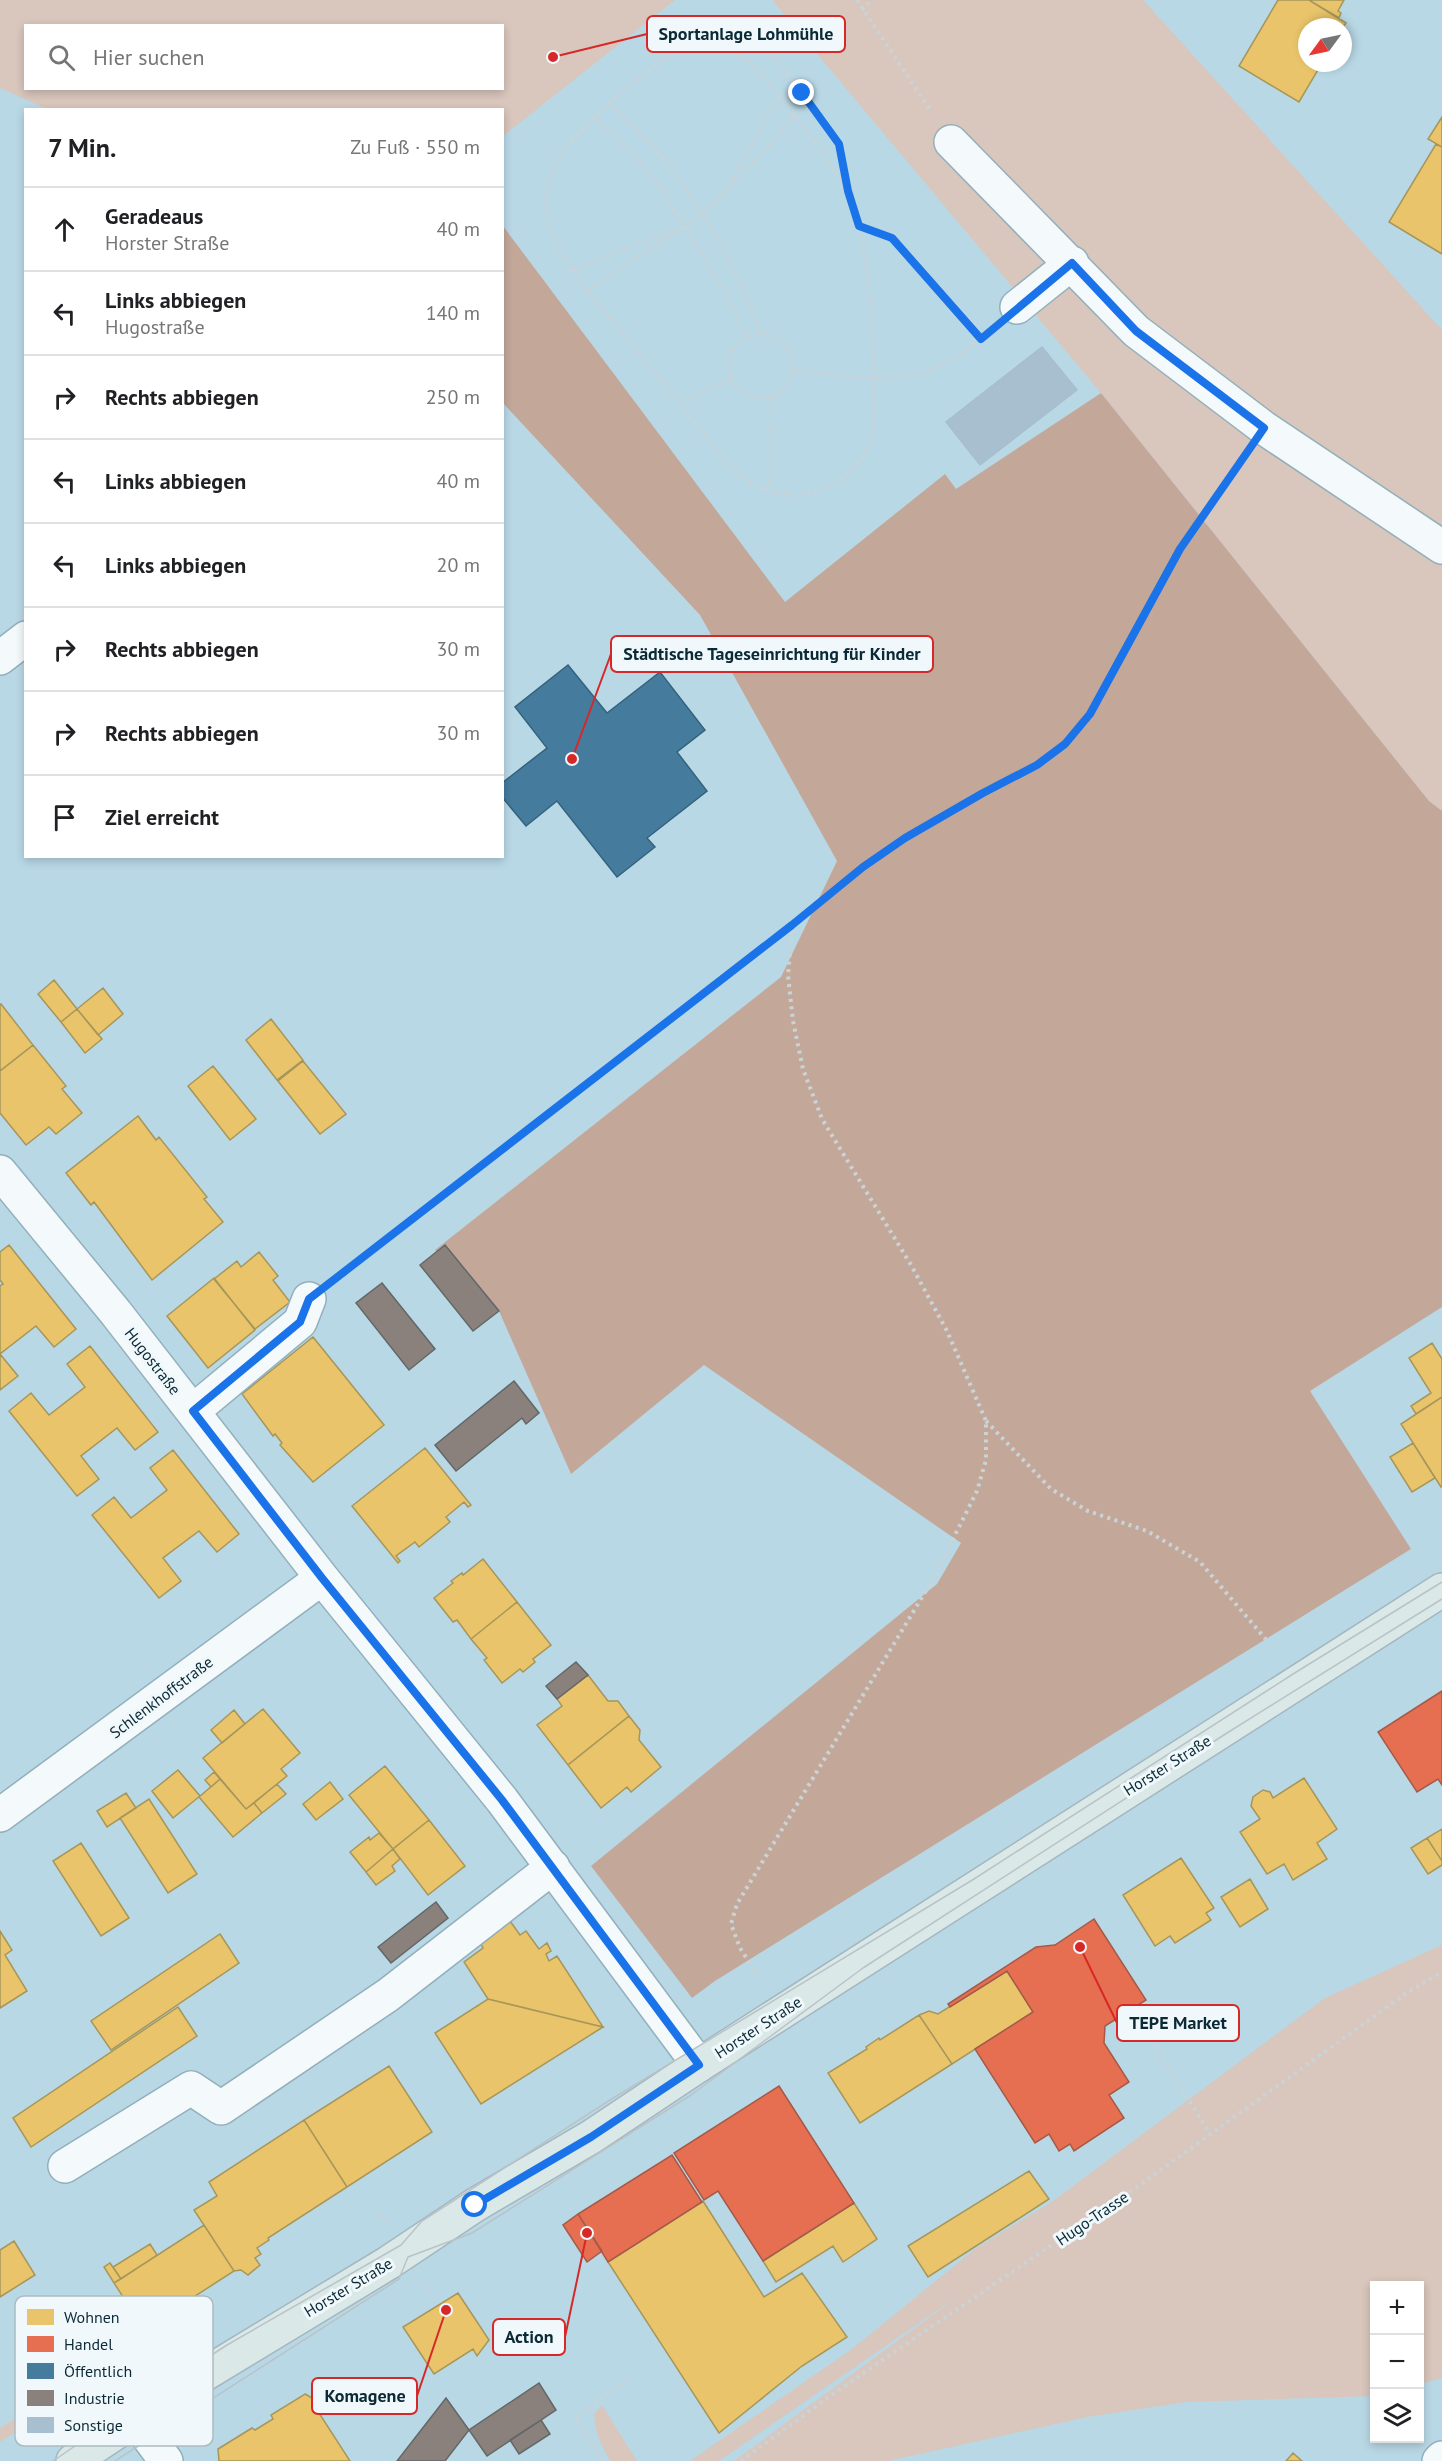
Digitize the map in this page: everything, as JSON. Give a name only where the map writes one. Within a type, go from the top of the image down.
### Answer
[{"type":"main road","name":"Horster Straße","points":[[213,2371],[388,2263],[475,2205],[591,2137],[699,2065],[1442,1590]]},
{"type":"main road","name":"Horster Straße","points":[[73,2461],[95,2446]]},
{"type":"street","points":[[951,142],[1072,263],[1136,331],[1264,428],[1442,547]]},
{"type":"street","points":[[1017,307],[1072,263]]},
{"type":"street","points":[[0,658],[24,640]]},
{"type":"street","name":"Hugostraße","points":[[0,1172],[193,1411],[322,1578],[502,1800],[699,2065]]},
{"type":"street","points":[[193,1411],[300,1322],[309,1299]]},
{"type":"street","name":"Schlenkhoffstraße","points":[[0,1815],[322,1578]]},
{"type":"street","points":[[65,2166],[191,2088],[221,2108],[388,1995],[553,1867]]},
{"type":"street","points":[[155,2446],[166,2461]]},
{"type":"path","points":[[857,0],[951,142]]},
{"type":"path","points":[[862,10],[872,0]]},
{"type":"path","points":[[739,39],[769,54],[802,93],[839,144],[848,191],[859,226],[870,297],[876,409],[872,436],[861,458],[846,476],[830,487],[807,494],[783,495],[766,490],[730,468],[587,290],[553,236],[547,215],[547,190],[560,156],[610,103],[642,76],[673,56],[698,44],[739,39]]},
{"type":"path","points":[[715,42],[747,60],[780,96],[848,191]]},
{"type":"path","points":[[727,189],[780,96]]},
{"type":"path","points":[[610,103],[652,145],[678,178],[730,263],[761,333]]},
{"type":"path","points":[[587,290],[702,215],[766,149],[795,115]]},
{"type":"path","points":[[595,117],[637,158],[663,191],[732,306],[745,338]]},
{"type":"path","points":[[859,226],[892,238],[981,339]]},
{"type":"path","points":[[574,270],[626,248],[686,227]]},
{"type":"path","points":[[794,370],[874,379],[903,378],[931,371],[957,357],[1017,307]]},
{"type":"path","points":[[761,333],[779,338],[791,352],[794,370],[787,387],[771,398],[755,399],[741,392],[731,379],[729,364],[733,349],[745,338],[761,333]]},
{"type":"path","points":[[681,405],[692,396],[731,379]]},
{"type":"path","points":[[766,490],[772,473],[771,398]]},
{"type":"path","points":[[309,1299],[792,925],[863,867],[905,838],[1037,765],[1065,744],[1090,714],[1180,549],[1264,428]]},
{"type":"path","points":[[792,925],[788,975],[793,1022],[803,1069],[822,1119],[911,1266],[947,1331],[986,1421],[1051,1490],[1088,1511],[1147,1531],[1200,1562],[1269,1643]]},
{"type":"path","points":[[758,1976],[740,1948],[731,1924],[737,1904],[933,1579],[977,1491],[986,1460],[986,1421]]},
{"type":"path","name":"Hugo-Trasse","points":[[743,2461],[830,2396],[1144,2182],[1405,1994],[1442,1972]]},
{"type":"path","points":[[1150,2038],[1210,2134]]},
{"type":"path","points":[[422,2280],[431,2295]]},
{"type":"path","points":[[603,2461],[575,2418],[626,2381]]},
{"type":"shaded area","points":[[0,0],[675,0],[504,135],[504,108],[45,108],[0,88]]},
{"type":"shaded area","points":[[772,0],[1143,0],[1442,330],[1442,811],[1429,801],[1101,393]]},
{"type":"shaded area","points":[[504,227],[785,602],[945,474],[956,489],[1101,393],[1429,801],[1442,811],[1442,1307],[1310,1391],[1411,1549],[715,1981],[692,1998],[591,1866],[937,1584],[961,1543],[704,1365],[571,1474],[499,1311],[435,1250],[781,977],[837,861],[700,615],[504,404]]},
{"type":"shaded area","points":[[1442,1945],[1442,2378],[1424,2383],[1424,2281],[1370,2281],[1370,2396],[1186,2402],[1087,2417],[888,2461],[734,2461],[964,2292],[719,2461],[690,2461],[852,2349],[975,2249],[1053,2201],[1325,1998]]},
{"type":"shaded area","points":[[602,2405],[637,2461],[610,2461],[599,2439],[595,2422],[594,2414]]},
{"type":"shaded area","points":[[15,2419],[15,2432],[0,2442],[0,2428]]},
{"type":"building: Wohnen","points":[[1278,0],[1309,0],[1338,18],[1298,18],[1298,72],[1317,72],[1299,102],[1239,66]]},
{"type":"building: Wohnen","points":[[1309,0],[1344,0],[1338,11],[1341,13],[1339,18]]},
{"type":"building: Wohnen","points":[[1442,117],[1442,147],[1428,139]]},
{"type":"building: Wohnen","points":[[1436,144],[1442,147],[1442,254],[1389,222]]},
{"type":"building: Wohnen","points":[[54,980],[77,1009],[61,1022],[38,994]]},
{"type":"building: Wohnen","points":[[103,988],[123,1014],[98,1035],[77,1009]]},
{"type":"building: Wohnen","points":[[0,1005],[33,1045],[0,1071]]},
{"type":"building: Wohnen","points":[[77,1009],[102,1039],[85,1053],[61,1022]]},
{"type":"building: Wohnen","points":[[271,1019],[303,1060],[277,1080],[246,1040]]},
{"type":"building: Wohnen","points":[[33,1045],[66,1086],[62,1089],[82,1113],[56,1134],[49,1127],[26,1145],[0,1113],[0,1071]]},
{"type":"building: Wohnen","points":[[303,1061],[346,1114],[320,1134],[278,1081]]},
{"type":"building: Wohnen","points":[[213,1066],[256,1119],[230,1140],[188,1086]]},
{"type":"building: Wohnen","points":[[138,1116],[156,1140],[159,1137],[207,1197],[204,1199],[223,1222],[152,1280],[94,1202],[91,1205],[66,1173]]},
{"type":"building: Wohnen","points":[[9,1245],[76,1329],[54,1347],[36,1326],[0,1354],[0,1286],[3,1284],[0,1280],[0,1252]]},
{"type":"building: Wohnen","points":[[259,1252],[278,1276],[273,1280],[290,1302],[255,1329],[214,1279],[237,1261],[241,1267]]},
{"type":"building: Wohnen","points":[[214,1278],[255,1330],[208,1368],[167,1316]]},
{"type":"building: Wohnen","points":[[313,1337],[384,1425],[313,1482],[280,1445],[282,1443],[275,1434],[273,1436],[242,1394]]},
{"type":"building: Wohnen","points":[[1432,1343],[1442,1359],[1442,1397],[1416,1414],[1411,1406],[1431,1393],[1409,1358]]},
{"type":"building: Wohnen","points":[[90,1346],[158,1432],[135,1450],[117,1428],[81,1456],[99,1479],[77,1496],[9,1411],[31,1393],[49,1415],[85,1387],[67,1364]]},
{"type":"building: Wohnen","points":[[0,1354],[18,1376],[0,1390]]},
{"type":"building: Wohnen","points":[[1442,1397],[1442,1486],[1441,1487],[1401,1424]]},
{"type":"building: Wohnen","points":[[1413,1443],[1435,1478],[1412,1492],[1390,1457]]},
{"type":"building: Wohnen","points":[[425,1448],[471,1505],[468,1507],[464,1502],[446,1517],[450,1522],[419,1547],[415,1542],[396,1556],[400,1561],[398,1563],[352,1506]]},
{"type":"building: Wohnen","points":[[173,1450],[239,1534],[217,1552],[199,1531],[163,1558],[181,1581],[159,1598],[92,1515],[114,1497],[131,1518],[167,1490],[150,1468]]},
{"type":"building: Wohnen","points":[[483,1559],[517,1602],[471,1639],[457,1620],[453,1622],[434,1598],[453,1583],[451,1581],[462,1573],[463,1575]]},
{"type":"building: Wohnen","points":[[517,1602],[551,1645],[533,1659],[535,1662],[523,1672],[520,1669],[502,1683],[484,1660],[487,1658],[471,1639]]},
{"type":"building: Wohnen","points":[[588,1675],[608,1701],[618,1701],[629,1716],[568,1765],[537,1725],[562,1706],[557,1699]]},
{"type":"building: Wohnen","points":[[263,1709],[300,1753],[281,1769],[287,1776],[246,1809],[203,1758]]},
{"type":"building: Wohnen","points":[[234,1710],[245,1724],[222,1743],[211,1730]]},
{"type":"building: Wohnen","points":[[629,1716],[640,1730],[639,1740],[661,1767],[631,1792],[627,1787],[601,1808],[568,1765]]},
{"type":"building: Wohnen","points":[[385,1766],[429,1820],[393,1849],[349,1795]]},
{"type":"building: Wohnen","points":[[178,1770],[200,1796],[173,1818],[152,1791]]},
{"type":"building: Wohnen","points":[[214,1772],[220,1779],[211,1787],[205,1780]]},
{"type":"building: Wohnen","points":[[1304,1778],[1337,1829],[1317,1843],[1327,1859],[1293,1880],[1284,1864],[1267,1874],[1240,1832],[1260,1819],[1251,1806],[1253,1797],[1263,1790],[1270,1792],[1273,1798]]},
{"type":"building: Wohnen","points":[[220,1779],[246,1809],[254,1803],[262,1813],[233,1837],[199,1797]]},
{"type":"building: Wohnen","points":[[330,1782],[343,1799],[316,1820],[303,1804]]},
{"type":"building: Wohnen","points":[[277,1784],[286,1794],[262,1813],[254,1803]]},
{"type":"building: Wohnen","points":[[126,1793],[136,1808],[107,1827],[97,1811]]},
{"type":"building: Wohnen","points":[[149,1799],[197,1874],[168,1893],[120,1818]]},
{"type":"building: Wohnen","points":[[429,1820],[465,1866],[428,1895],[393,1849]]},
{"type":"building: Wohnen","points":[[1442,1829],[1442,1861],[1427,1838]]},
{"type":"building: Wohnen","points":[[379,1833],[393,1849],[366,1872],[350,1852],[369,1837],[370,1840]]},
{"type":"building: Wohnen","points":[[1427,1838],[1442,1861],[1442,1865],[1428,1874],[1411,1848]]},
{"type":"building: Wohnen","points":[[81,1843],[129,1918],[101,1936],[53,1861]]},
{"type":"building: Wohnen","points":[[393,1849],[400,1859],[392,1866],[395,1871],[376,1885],[366,1872]]},
{"type":"building: Wohnen","points":[[1181,1858],[1214,1908],[1206,1913],[1211,1920],[1175,1943],[1170,1936],[1155,1946],[1123,1895]]},
{"type":"building: Wohnen","points":[[1250,1879],[1268,1909],[1240,1927],[1221,1897]]},
{"type":"building: Wohnen","points":[[510,1921],[520,1935],[526,1931],[539,1949],[547,1943],[551,1951],[546,1954],[549,1961],[557,1956],[603,2027],[488,1999],[464,1962],[483,1948],[480,1942]]},
{"type":"building: Wohnen","points":[[0,1931],[12,1950],[5,1955],[27,1991],[0,2008]]},
{"type":"building: Wohnen","points":[[220,1934],[239,1963],[111,2050],[91,2021]]},
{"type":"building: Wohnen","points":[[1007,1971],[1033,2012],[952,2064],[919,2015],[929,2011],[938,2014]]},
{"type":"building: Wohnen","points":[[488,1999],[603,2027],[481,2104],[435,2033]]},
{"type":"building: Wohnen","points":[[178,2007],[197,2036],[31,2147],[13,2118]]},
{"type":"building: Wohnen","points":[[919,2015],[952,2064],[860,2123],[828,2073],[867,2049],[866,2047],[879,2038],[880,2040]]},
{"type":"building: Wohnen","points":[[389,2066],[432,2132],[347,2187],[304,2120]]},
{"type":"building: Wohnen","points":[[304,2120],[347,2187],[268,2238],[269,2240],[257,2248],[261,2254],[255,2258],[260,2265],[248,2275],[241,2270],[234,2271],[194,2210],[217,2196],[209,2182]]},
{"type":"building: Wohnen","points":[[1029,2171],[1049,2199],[928,2277],[908,2246]]},
{"type":"building: Wohnen","points":[[703,2201],[764,2297],[802,2273],[847,2337],[802,2366],[719,2433],[608,2262]]},
{"type":"building: Wohnen","points":[[854,2203],[877,2239],[843,2262],[833,2246],[776,2282],[763,2261]]},
{"type":"building: Wohnen","points":[[204,2225],[234,2271],[195,2296],[122,2296],[114,2283]]},
{"type":"building: Wohnen","points":[[14,2241],[35,2275],[0,2297],[0,2250]]},
{"type":"building: Wohnen","points":[[150,2244],[157,2255],[121,2279],[113,2267]]},
{"type":"building: Wohnen","points":[[110,2263],[121,2279],[114,2283],[104,2267]]},
{"type":"building: Wohnen","points":[[458,2293],[489,2340],[477,2356],[473,2349],[434,2374],[403,2327]]},
{"type":"building: Wohnen","points":[[305,2394],[323,2404],[319,2413],[350,2461],[219,2461],[218,2449],[252,2428],[255,2430],[273,2419],[271,2415]]},
{"type":"building: Wohnen","points":[[1293,2453],[1302,2461],[1286,2461]]},
{"type":"building: Handel","points":[[1442,1691],[1442,1785],[1438,1779],[1417,1792],[1378,1732]]},
{"type":"building: Handel","points":[[1094,1919],[1146,2000],[1105,2026],[1104,2043],[1129,2082],[1109,2095],[1124,2118],[1074,2151],[1070,2144],[1059,2151],[1049,2134],[1035,2143],[975,2049],[1033,2012],[1007,1971],[950,2007],[948,2004],[1036,1947],[1055,1945]]},
{"type":"building: Handel","points":[[779,2086],[854,2203],[763,2261],[718,2191],[704,2200],[674,2153]]},
{"type":"building: Handel","points":[[672,2155],[702,2202],[608,2262],[578,2214]]},
{"type":"building: Handel","points":[[578,2214],[602,2251],[587,2262],[563,2225]]},
{"type":"building: Öffentlich","points":[[568,665],[607,713],[660,672],[705,730],[677,752],[707,791],[647,838],[655,847],[617,877],[557,801],[526,826],[504,799],[504,781],[547,748],[515,707]]},
{"type":"building: Industrie","points":[[445,1245],[499,1311],[473,1331],[420,1265]]},
{"type":"building: Industrie","points":[[382,1283],[435,1349],[409,1370],[356,1303]]},
{"type":"building: Industrie","points":[[514,1381],[539,1413],[526,1424],[522,1418],[456,1471],[435,1445]]},
{"type":"building: Industrie","points":[[576,1662],[588,1675],[557,1699],[546,1686]]},
{"type":"building: Industrie","points":[[436,1902],[448,1918],[391,1963],[378,1947]]},
{"type":"building: Industrie","points":[[539,2383],[556,2410],[487,2456],[469,2430]]},
{"type":"building: Industrie","points":[[446,2398],[469,2430],[445,2461],[397,2461]]},
{"type":"building: Industrie","points":[[541,2420],[550,2434],[519,2454],[510,2440]]},
{"type":"building: Sonstige","points":[[1042,347],[1077,390],[980,465],[946,422]]},
{"type":"tram line","points":[[213,2354],[401,2245],[422,2221],[610,2100],[974,1879],[1293,1674],[1442,1582]]},
{"type":"tram line","points":[[213,2398],[399,2279],[408,2257],[472,2233],[691,2095],[863,1968],[1227,1733],[1442,1599]]},
{"type":"tram line","points":[[53,2461],[75,2446]]},
{"type":"tram line","points":[[115,2461],[138,2446]]},
{"type":"place","name":"Sportanlage Lohmühle","points":[[553,57]]},
{"type":"place","name":"Städtische Tageseinrichtung für Kinder","points":[[572,759]]},
{"type":"place","name":"TEPE Market","points":[[1080,1947]]},
{"type":"place","name":"Action","points":[[587,2233]]},
{"type":"place","name":"Komagene","points":[[446,2310]]},
{"type":"route","points":[[475,2205],[591,2137],[699,2065],[502,1800],[322,1578],[193,1411],[300,1322],[309,1299],[792,925],[863,867],[905,838],[1037,765],[1065,744],[1090,714],[1180,549],[1264,428],[1136,331],[1072,263],[981,339],[892,238],[859,226],[848,191],[839,144],[802,93]]}]
